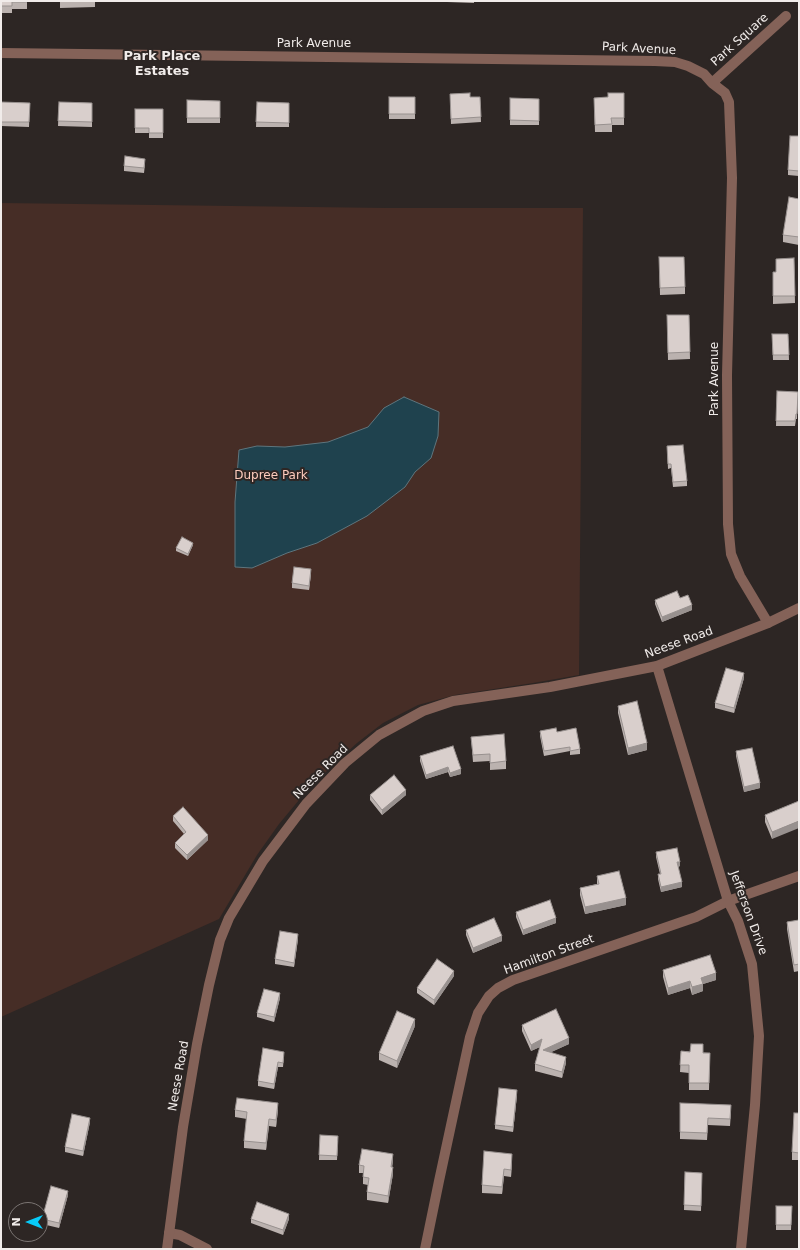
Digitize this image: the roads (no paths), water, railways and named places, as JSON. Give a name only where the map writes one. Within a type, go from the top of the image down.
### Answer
[{"type":"street","name":"Park Square","points":[[712,83],[786,16]]},
{"type":"street","name":"Park Avenue","points":[[1,53],[654,61],[675,62],[688,66],[704,74],[712,83],[725,93],[729,102],[732,178],[727,383],[728,524],[731,554],[740,576],[768,623]]},
{"type":"street","name":"Neese Road","points":[[167,1249],[182,1134],[197,1044],[209,984],[220,940],[229,918],[270,850],[306,804],[345,763],[379,736],[423,711],[453,701],[558,686],[657,666],[768,623],[799,608]]},
{"type":"street","name":"Jefferson Drive","points":[[657,666],[728,901],[738,921],[752,964],[759,1036],[755,1105],[741,1249]]},
{"type":"street","name":"Hamilton Street","points":[[425,1249],[438,1181],[470,1037],[478,1012],[489,996],[498,988],[513,980],[696,917],[728,901],[799,876]]},
{"type":"street","points":[[169,1233],[180,1235],[207,1249]]},
{"type":"water","points":[[404,397],[439,412],[438,436],[431,458],[415,472],[405,487],[367,516],[317,543],[287,553],[252,568],[235,567],[235,502],[239,450],[257,446],[285,447],[328,442],[368,427],[384,408]]},
{"type":"district","name":"Park Place Estates","points":[[162,64]]},
{"type":"park label","name":"Dupree Park","points":[[271,476]]}]
